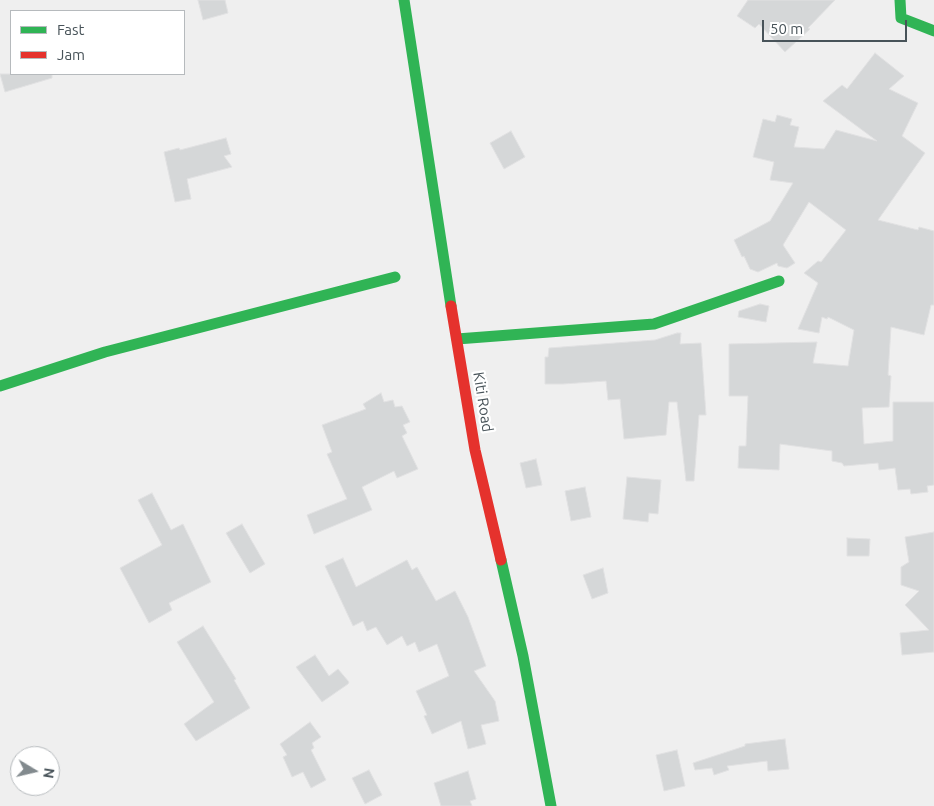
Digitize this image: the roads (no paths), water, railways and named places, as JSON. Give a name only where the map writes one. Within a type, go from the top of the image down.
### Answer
[{"type":"street","name":"Kiti Road","points":[[404,0],[423,131],[476,450],[522,656],[551,806]]},
{"type":"street","points":[[900,0],[901,18],[934,31]]},
{"type":"street","points":[[0,386],[105,352],[395,277]]},
{"type":"street","points":[[457,339],[654,324],[779,281]]}]
